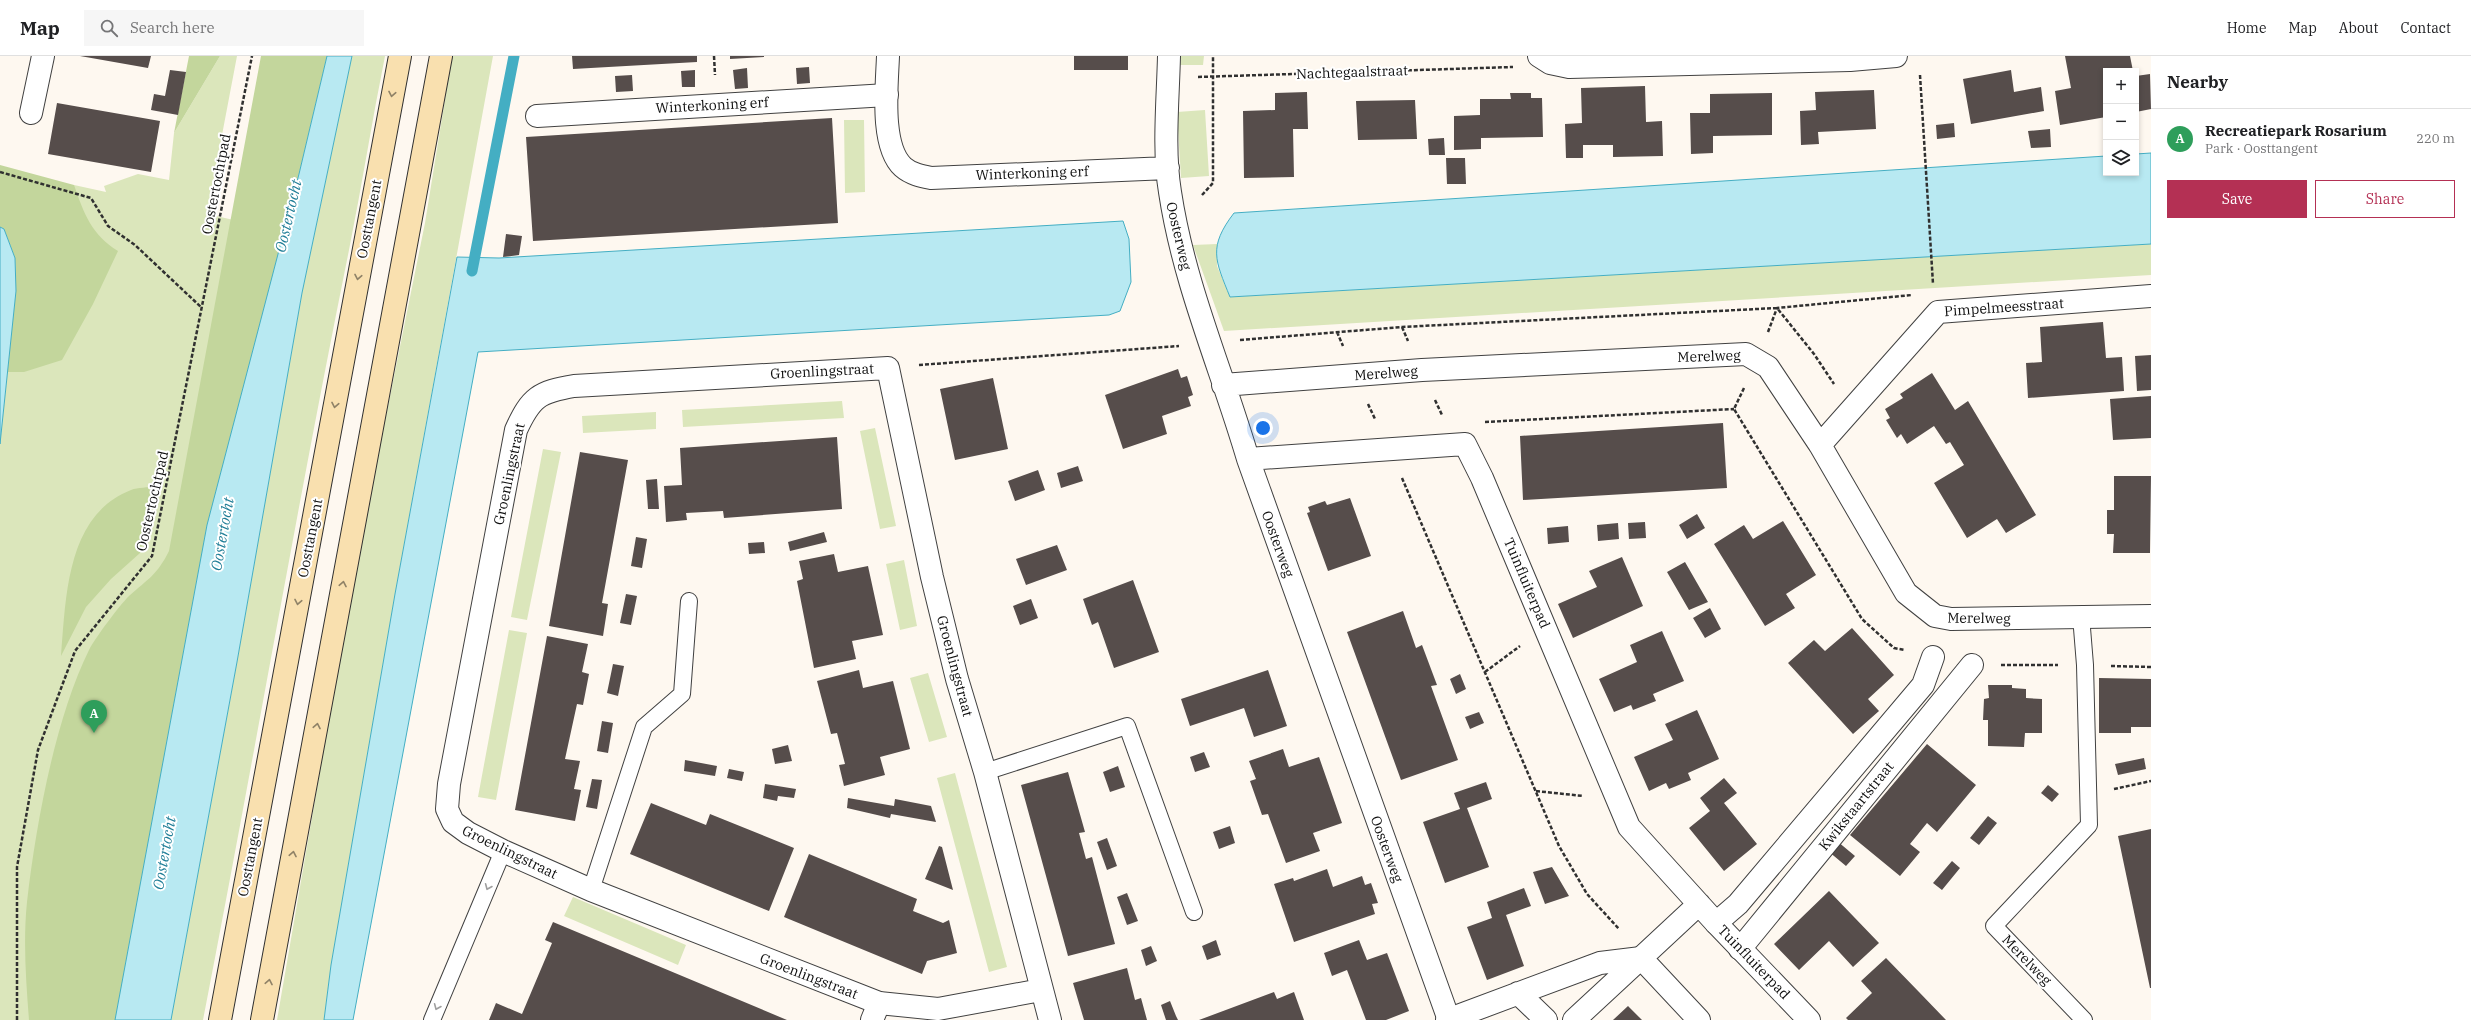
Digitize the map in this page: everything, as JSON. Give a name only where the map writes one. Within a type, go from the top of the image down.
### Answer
[{"type":"main road","name":"Oosttangent","points":[[220,1020],[400,56]]},
{"type":"main road","points":[[262,1020],[441,56]]},
{"type":"street","points":[[31,113],[43,56]]},
{"type":"street","name":"Winterkoning erf","points":[[888,56],[888,137],[894,156],[903,167],[914,174],[931,178],[1168,168]]},
{"type":"street","name":"Oosterweg","points":[[1169,56],[1168,168],[1170,191],[1185,264],[1209,343],[1223,385],[1236,417],[1248,460],[1448,1020]]},
{"type":"street","points":[[1539,56],[1550,63],[1569,67],[1850,60],[1896,56]]},
{"type":"street","name":"Winterkoning erf","points":[[537,116],[887,95]]},
{"type":"street","name":"Pimpelmeesstraat","points":[[1820,445],[1938,312],[2151,296]]},
{"type":"street","name":"Merelweg","points":[[1223,385],[1355,375],[1746,354],[1768,367],[1820,445],[1906,593],[1935,616],[1951,619],[2151,616]]},
{"type":"street","name":"Groenlingstraat","points":[[1041,990],[937,1015],[875,1012],[590,890],[503,851],[468,833],[453,822],[447,809],[446,798],[516,430],[526,407],[548,390],[574,386],[888,368],[932,577],[956,679],[985,772],[1050,1020]]},
{"type":"street","name":"Tuinfluiterpad","points":[[1248,460],[1465,444],[1482,478],[1629,828],[1716,924],[1809,1020]]},
{"type":"street","name":"Kwikstaartstraat","points":[[1716,924],[1738,904],[1923,685],[1933,657]]},
{"type":"street","name":"Kwikstaartstraat","points":[[1740,949],[1972,665]]},
{"type":"street","points":[[1876,741],[1896,757]]},
{"type":"street","points":[[1838,786],[1858,803]]},
{"type":"street","points":[[1574,1020],[1699,904]]},
{"type":"street","points":[[1448,1020],[1600,963],[1641,958]]},
{"type":"street","points":[[1641,958],[1699,1020]]},
{"type":"street","points":[[1518,993],[1546,1020]]},
{"type":"lane","points":[[590,890],[644,727],[682,694],[688,600]]},
{"type":"lane","name":"Merelweg","points":[[2081,616],[2086,665],[2089,825],[1994,926],[2084,1020]]},
{"type":"lane","points":[[985,772],[1127,726],[1194,912]]},
{"type":"lane","points":[[432,1020],[503,851]]},
{"type":"path","name":"Oostertochtpad","points":[[17,1020],[17,867],[38,750],[75,651],[152,556],[252,56]]},
{"type":"path","points":[[1199,200],[1213,183],[1213,56]]},
{"type":"path","name":"Nachtegaalstraat","points":[[1168,78],[1508,68],[1516,66]]},
{"type":"path","points":[[1920,72],[1932,274]]},
{"type":"path","points":[[0,172],[91,198],[108,226],[134,245],[202,308]]},
{"type":"path","points":[[888,368],[1209,343],[1402,326],[1777,308],[1814,354],[1851,410]]},
{"type":"path","points":[[1337,332],[1560,846],[1587,894],[1621,931],[1641,958]]},
{"type":"path","points":[[1484,422],[1734,409]]},
{"type":"path","points":[[1485,672],[1545,626]]},
{"type":"path","points":[[1972,665],[2086,665],[2151,667]]},
{"type":"path","points":[[2088,794],[2151,781]]},
{"type":"path","points":[[1536,791],[1617,799]]},
{"type":"green space","points":[[189,56],[220,56],[174,133]]},
{"type":"green space","points":[[220,56],[237,56],[207,214],[283,231],[133,1020],[0,1020],[0,444],[16,291],[74,185],[106,192],[104,186],[138,174],[169,180],[174,133]]},
{"type":"green space","points":[[261,56],[327,56],[299,174],[207,525],[115,1020],[29,1020],[25,961],[27,902],[42,806],[57,739],[77,677],[89,650],[120,607],[129,596],[147,581],[156,571],[169,551]]},
{"type":"green space","points":[[352,56],[385,56],[354,226],[311,442],[203,1020],[171,1020],[237,662],[302,293]]},
{"type":"green space","points":[[452,56],[493,56],[395,594],[331,965],[324,1020],[277,1020],[330,713],[374,475],[425,223]]},
{"type":"green space","points":[[1181,56],[1204,56],[1203,65],[1180,65]]},
{"type":"green space","points":[[1205,110],[1209,176],[1181,178],[1177,112]]},
{"type":"green space","points":[[844,120],[864,120],[865,192],[845,193]]},
{"type":"green space","points":[[0,165],[74,185],[85,214],[95,231],[109,245],[118,251],[93,304],[62,360],[24,372],[7,372],[16,291],[15,258],[4,229],[0,227]]},
{"type":"green space","points":[[1217,244],[1217,266],[1230,297],[2151,244],[2151,275],[1224,331],[1193,245]]},
{"type":"green space","points":[[842,401],[844,418],[683,427],[682,410]]},
{"type":"green space","points":[[656,412],[656,429],[583,433],[582,416]]},
{"type":"green space","points":[[875,428],[896,526],[880,529],[860,431]]},
{"type":"green space","points":[[543,449],[561,452],[527,620],[511,617]]},
{"type":"green space","points":[[155,486],[140,553],[111,579],[86,607],[61,656],[68,585],[82,538],[93,518],[110,502],[131,490]]},
{"type":"green space","points":[[904,560],[917,626],[900,630],[886,564]]},
{"type":"green space","points":[[509,630],[527,633],[496,800],[478,797]]},
{"type":"green space","points":[[928,673],[947,737],[929,742],[910,678]]},
{"type":"green space","points":[[955,773],[1007,967],[989,972],[937,778]]},
{"type":"green space","points":[[573,897],[686,945],[678,965],[564,916]]},
{"type":"water","name":"Oostertocht","points":[[327,56],[352,56],[302,293],[237,662],[171,1020],[115,1020],[207,525],[299,174]]},
{"type":"water","points":[[2151,153],[2151,244],[1230,297],[1218,263],[1217,245],[1220,235],[1234,213],[2103,156],[2103,176],[2139,176],[2139,154]]},
{"type":"water","points":[[1123,221],[1129,239],[1131,282],[1120,311],[1109,315],[478,352],[353,1020],[324,1020],[331,965],[395,594],[457,257],[499,258]]},
{"type":"water","points":[[0,227],[4,229],[15,258],[16,291],[0,444]]},
{"type":"building","points":[[80,56],[151,56],[148,68]]},
{"type":"building","points":[[572,56],[697,56],[697,62],[573,69]]},
{"type":"building","points":[[730,56],[764,56],[764,57],[730,59]]},
{"type":"building","points":[[1074,56],[1128,56],[1128,70],[1074,70]]},
{"type":"building","points":[[2065,56],[2130,56],[2132,68],[2103,68],[2103,118],[2060,125],[2055,91],[2071,88]]},
{"type":"building","points":[[809,67],[810,83],[797,84],[796,68]]},
{"type":"building","points":[[747,68],[748,88],[735,89],[733,70]]},
{"type":"building","points":[[170,70],[186,72],[178,115],[151,110],[154,94],[165,96]]},
{"type":"building","points":[[695,70],[695,87],[682,87],[681,71]]},
{"type":"building","points":[[2011,70],[2014,92],[2041,87],[2044,111],[1971,124],[1963,79]]},
{"type":"building","points":[[2150,74],[2151,109],[2139,111],[2139,104],[2139,76]]},
{"type":"building","points":[[632,75],[633,91],[616,92],[615,76]]},
{"type":"building","points":[[1645,86],[1646,122],[1662,121],[1663,156],[1613,157],[1613,145],[1583,145],[1583,158],[1566,158],[1565,124],[1582,123],[1581,88]]},
{"type":"building","points":[[1874,90],[1876,129],[1818,132],[1819,144],[1801,145],[1800,111],[1816,110],[1815,92]]},
{"type":"building","points":[[1307,92],[1308,129],[1293,129],[1294,177],[1244,178],[1243,111],[1275,110],[1275,93]]},
{"type":"building","points":[[1510,93],[1531,93],[1531,98],[1542,98],[1543,137],[1481,138],[1481,149],[1454,150],[1454,116],[1480,115],[1480,99],[1511,99]]},
{"type":"building","points":[[1772,93],[1772,135],[1713,136],[1713,153],[1691,154],[1690,113],[1710,113],[1710,94]]},
{"type":"building","points":[[1415,100],[1417,139],[1358,140],[1356,101]]},
{"type":"building","points":[[57,103],[160,121],[151,172],[48,154]]},
{"type":"building","points":[[832,118],[838,223],[533,241],[526,137]]},
{"type":"building","points":[[1954,123],[1955,137],[1937,139],[1936,125]]},
{"type":"building","points":[[2050,129],[2051,147],[2031,148],[2028,131]]},
{"type":"building","points":[[1444,138],[1445,155],[1429,155],[1428,139]]},
{"type":"building","points":[[1446,158],[1465,158],[1466,184],[1447,184]]},
{"type":"building","points":[[506,234],[522,236],[519,255],[503,257]]},
{"type":"building","points":[[2103,322],[2106,358],[2122,357],[2124,391],[2028,398],[2026,363],[2042,362],[2040,327]]},
{"type":"building","points":[[2151,355],[2151,390],[2137,391],[2135,356]]},
{"type":"building","points":[[1178,369],[1181,378],[1187,376],[1193,395],[1188,397],[1191,406],[1162,416],[1167,434],[1123,449],[1105,395]]},
{"type":"building","points":[[1932,373],[1955,410],[1968,401],[2036,515],[2006,533],[1997,519],[1967,538],[1934,483],[1964,465],[1950,442],[1946,444],[1934,426],[1907,444],[1901,434],[1897,438],[1886,420],[1890,418],[1885,409],[1903,398],[1900,394]]},
{"type":"building","points":[[993,378],[1008,449],[955,460],[940,389]]},
{"type":"building","points":[[2151,396],[2151,438],[2113,440],[2110,399]]},
{"type":"building","points":[[1723,423],[1727,488],[1523,500],[1520,436]]},
{"type":"building","points":[[837,437],[842,509],[724,518],[723,511],[686,513],[687,520],[666,522],[664,486],[682,485],[680,448]]},
{"type":"building","points":[[580,452],[628,460],[602,603],[608,604],[603,636],[549,626]]},
{"type":"building","points":[[1078,466],[1083,481],[1061,488],[1057,473]]},
{"type":"building","points":[[1038,470],[1045,490],[1015,501],[1008,481]]},
{"type":"building","points":[[2114,476],[2151,476],[2150,553],[2113,553],[2114,534],[2107,534],[2107,510],[2114,510]]},
{"type":"building","points":[[657,479],[659,509],[648,509],[646,480]]},
{"type":"building","points":[[1350,498],[1371,556],[1328,571],[1307,513],[1310,512],[1308,507],[1325,501],[1327,505]]},
{"type":"building","points":[[1697,514],[1705,528],[1687,539],[1679,525]]},
{"type":"building","points":[[1783,521],[1816,575],[1786,594],[1795,608],[1765,626],[1714,544],[1744,525],[1753,539]]},
{"type":"building","points":[[1645,522],[1646,538],[1629,539],[1628,523]]},
{"type":"building","points":[[1618,523],[1619,539],[1598,541],[1597,525]]},
{"type":"building","points":[[1568,526],[1569,542],[1548,544],[1547,528]]},
{"type":"building","points":[[824,532],[827,542],[790,551],[788,542]]},
{"type":"building","points":[[636,537],[647,539],[642,568],[631,566]]},
{"type":"building","points":[[764,542],[765,553],[749,554],[748,543]]},
{"type":"building","points":[[1057,545],[1067,570],[1026,585],[1016,559]]},
{"type":"building","points":[[834,554],[838,572],[868,566],[883,635],[852,641],[856,659],[814,668],[797,581],[803,579],[799,561]]},
{"type":"building","points":[[1622,557],[1643,606],[1573,638],[1558,604],[1597,587],[1589,571]]},
{"type":"building","points":[[1685,562],[1708,602],[1689,610],[1667,572]]},
{"type":"building","points":[[1133,580],[1159,652],[1114,668],[1098,622],[1092,625],[1083,599]]},
{"type":"building","points":[[626,594],[637,596],[631,625],[620,623]]},
{"type":"building","points":[[1031,599],[1038,618],[1020,625],[1013,606]]},
{"type":"building","points":[[1710,608],[1721,629],[1705,638],[1693,618]]},
{"type":"building","points":[[1403,611],[1416,648],[1422,645],[1437,685],[1431,686],[1458,760],[1401,780],[1347,632]]},
{"type":"building","points":[[1852,628],[1894,675],[1868,699],[1879,711],[1853,734],[1788,663],[1814,640],[1825,651]]},
{"type":"building","points":[[1662,631],[1684,681],[1653,694],[1656,701],[1633,710],[1631,705],[1614,712],[1599,679],[1637,662],[1630,645]]},
{"type":"building","points":[[547,636],[588,644],[582,672],[589,674],[583,705],[577,704],[565,759],[580,761],[574,789],[581,790],[575,821],[515,810]]},
{"type":"building","points":[[613,664],[624,666],[618,696],[607,693]]},
{"type":"building","points":[[859,670],[863,688],[893,681],[910,749],[880,757],[885,775],[844,786],[839,765],[845,764],[837,733],[831,734],[817,681]]},
{"type":"building","points":[[1268,670],[1287,726],[1254,737],[1244,708],[1190,726],[1181,699]]},
{"type":"building","points":[[1460,674],[1466,689],[1456,694],[1450,679]]},
{"type":"building","points":[[2099,678],[2151,679],[2151,727],[2131,727],[2131,733],[2099,733]]},
{"type":"building","points":[[1988,685],[2012,685],[2012,688],[2026,689],[2026,698],[2042,699],[2042,733],[2025,733],[2024,747],[1988,746],[1988,720],[1983,720],[1984,699],[1989,698]]},
{"type":"building","points":[[1697,710],[1719,759],[1688,773],[1691,780],[1669,789],[1666,783],[1649,791],[1634,757],[1673,740],[1665,724]]},
{"type":"building","points":[[1479,712],[1484,723],[1470,729],[1465,717]]},
{"type":"building","points":[[602,721],[613,723],[608,753],[597,751]]},
{"type":"building","points":[[1927,744],[1976,785],[1937,832],[1927,823],[1910,844],[1920,852],[1900,876],[1850,835]]},
{"type":"building","points":[[788,745],[792,761],[775,764],[772,749]]},
{"type":"building","points":[[1283,749],[1289,767],[1319,757],[1342,823],[1313,833],[1320,851],[1286,863],[1268,814],[1262,815],[1250,781],[1256,779],[1249,761]]},
{"type":"building","points":[[1204,752],[1210,767],[1195,772],[1190,757]]},
{"type":"building","points":[[2144,758],[2146,769],[2118,775],[2115,764]]},
{"type":"building","points":[[685,760],[717,766],[715,776],[684,771]]},
{"type":"building","points":[[1118,766],[1125,787],[1110,792],[1103,772]]},
{"type":"building","points":[[729,769],[744,772],[742,781],[727,778]]},
{"type":"building","points":[[1068,772],[1085,832],[1079,833],[1086,859],[1092,857],[1115,944],[1068,956],[1021,785]]},
{"type":"building","points":[[1724,778],[1737,793],[1724,803],[1757,844],[1724,871],[1689,828],[1710,811],[1700,798]]},
{"type":"building","points":[[592,779],[602,780],[597,809],[586,807]]},
{"type":"building","points":[[1486,782],[1492,799],[1467,808],[1489,867],[1445,883],[1423,822],[1460,809],[1454,793]]},
{"type":"building","points":[[765,784],[796,789],[794,798],[778,796],[777,801],[763,798]]},
{"type":"building","points":[[2048,785],[2059,794],[2052,802],[2041,793]]},
{"type":"building","points":[[848,798],[894,806],[895,799],[931,806],[936,822],[891,814],[890,818],[847,808]]},
{"type":"building","points":[[651,803],[706,825],[710,814],[794,848],[769,911],[630,854]]},
{"type":"building","points":[[1988,816],[1997,823],[1979,845],[1970,838]]},
{"type":"building","points":[[1230,826],[1235,843],[1219,849],[1213,832]]},
{"type":"building","points":[[2151,829],[2151,988],[2150,988],[2118,836]]},
{"type":"building","points":[[1107,838],[1117,866],[1107,870],[1097,842]]},
{"type":"building","points":[[1837,841],[1855,856],[1846,866],[1828,851]]},
{"type":"building","points":[[939,846],[942,847],[953,890],[925,879]]},
{"type":"building","points":[[809,854],[917,899],[913,911],[943,923],[949,920],[957,953],[927,961],[922,974],[784,917]]},
{"type":"building","points":[[1952,861],[1960,868],[1942,890],[1933,883]]},
{"type":"building","points":[[1552,867],[1569,896],[1545,904],[1533,872]]},
{"type":"building","points":[[1327,869],[1333,887],[1362,876],[1365,885],[1371,883],[1378,903],[1372,904],[1375,914],[1294,942],[1274,884],[1293,878],[1294,881]]},
{"type":"building","points":[[1524,888],[1531,906],[1506,915],[1524,966],[1487,980],[1467,927],[1492,918],[1487,902]]},
{"type":"building","points":[[1829,891],[1879,943],[1853,967],[1829,941],[1799,970],[1774,944]]},
{"type":"building","points":[[1127,893],[1138,921],[1127,925],[1117,897]]},
{"type":"building","points":[[553,922],[787,1020],[489,1020],[496,1003],[522,1014],[552,943],[545,940]]},
{"type":"building","points":[[1216,940],[1221,955],[1207,960],[1202,946]]},
{"type":"building","points":[[1359,940],[1367,960],[1387,953],[1409,1011],[1386,1020],[1366,1020],[1347,970],[1332,976],[1324,953]]},
{"type":"building","points":[[1151,946],[1157,961],[1146,966],[1141,950]]},
{"type":"building","points":[[1886,958],[1946,1020],[1848,1020],[1846,1018],[1872,993],[1861,981]]},
{"type":"building","points":[[1127,968],[1135,1000],[1141,998],[1147,1020],[1084,1020],[1073,983]]},
{"type":"building","points":[[1274,992],[1277,999],[1294,992],[1304,1020],[1199,1020]]},
{"type":"building","points":[[1170,1001],[1178,1020],[1166,1020],[1161,1005]]},
{"type":"building","points":[[1628,1006],[1642,1020],[1613,1020]]},
{"type":"waterway","points":[[472,271],[514,56]]},
{"type":"place","name":"Recreatiepark Rosarium","points":[[94,733]]}]
